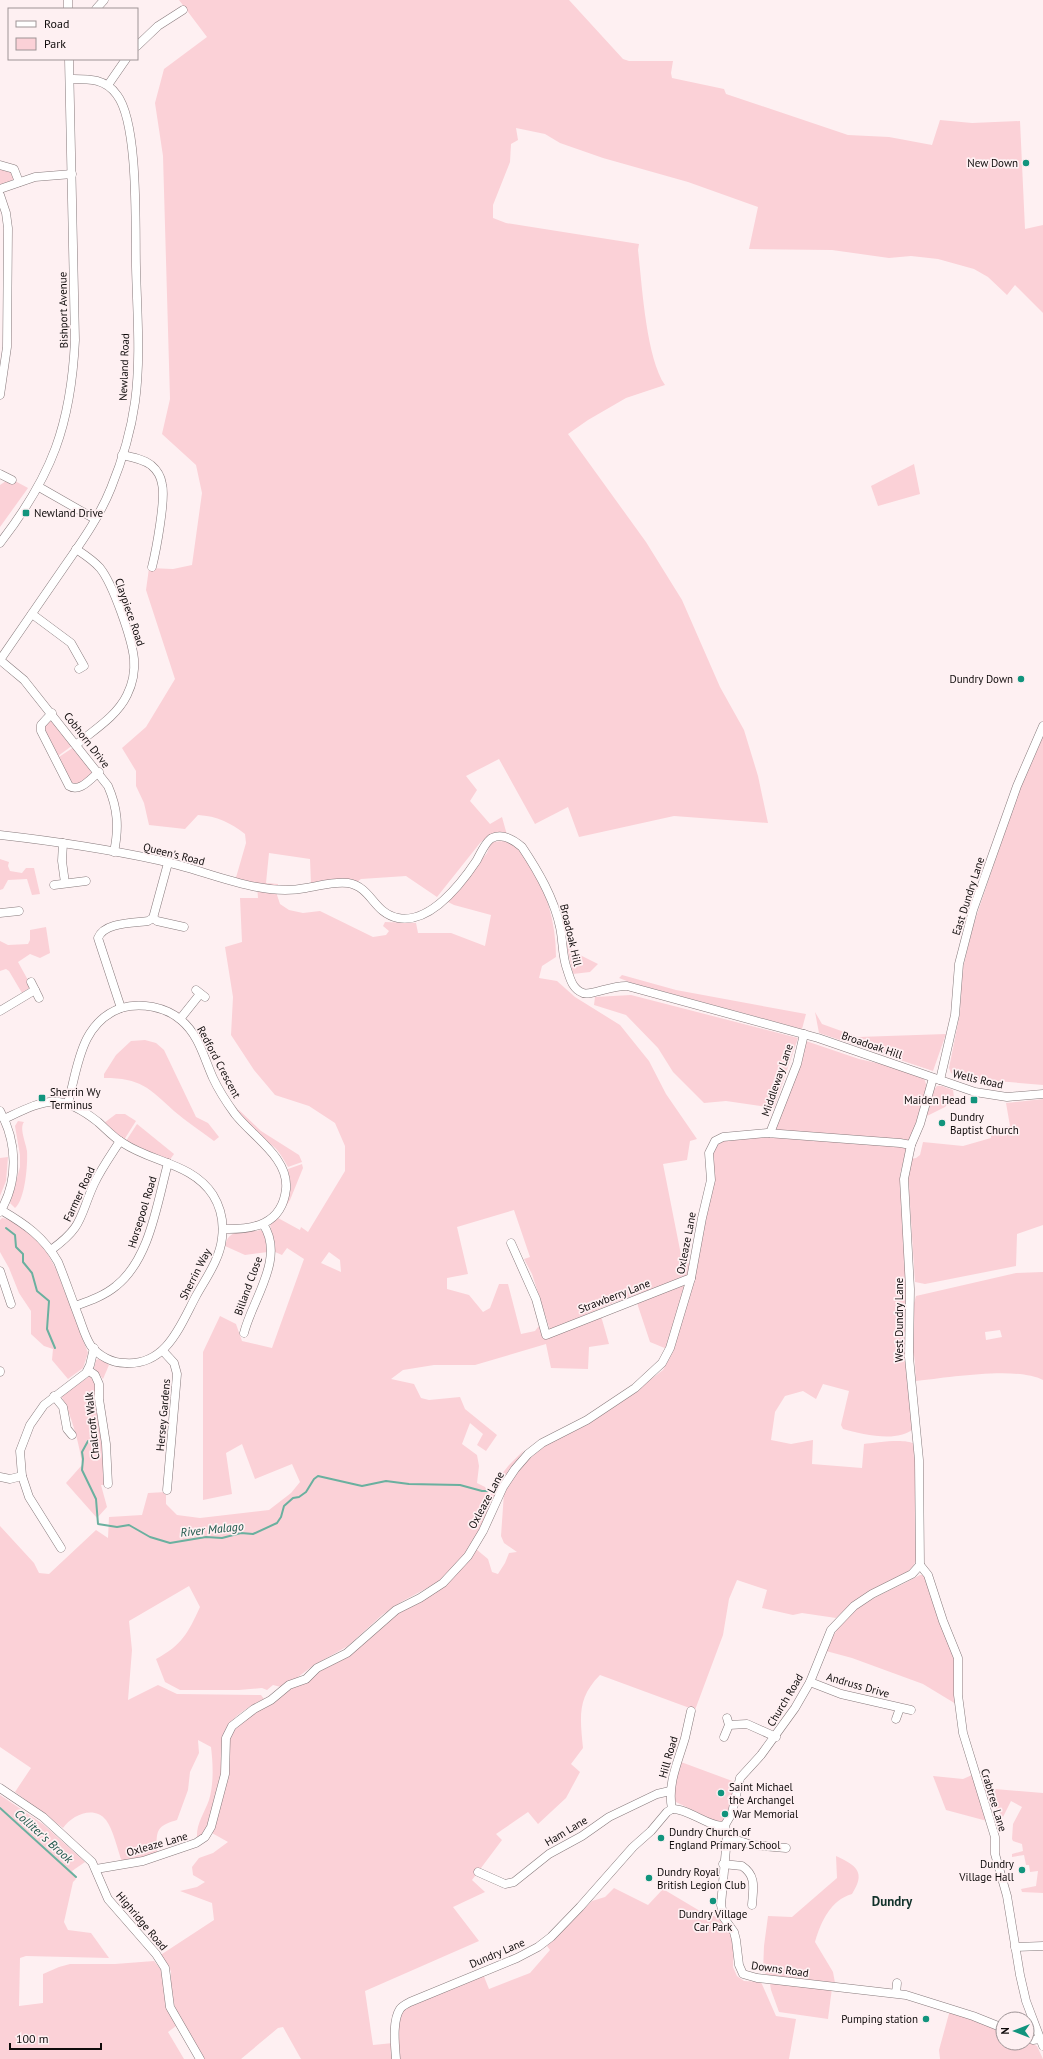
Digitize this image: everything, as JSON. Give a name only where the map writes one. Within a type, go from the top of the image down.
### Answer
[{"type":"street","points":[[97,8],[104,0]]},
{"type":"street","points":[[138,45],[158,26],[181,13]]},
{"type":"street","name":"Bishport Avenue","points":[[0,543],[17,521],[39,487],[52,460],[62,431],[73,373],[72,174],[69,60]]},
{"type":"street","points":[[70,79],[95,80],[108,85],[125,60]]},
{"type":"street","name":"Newland Road","points":[[0,660],[96,519],[111,488],[122,455],[135,403],[137,379],[133,166],[123,106],[116,93],[108,85]]},
{"type":"street","points":[[0,165],[14,169],[19,182]]},
{"type":"street","points":[[0,189],[19,182],[49,175],[72,174]]},
{"type":"street","points":[[0,195],[6,213],[8,228],[6,369],[0,395]]},
{"type":"street","points":[[122,455],[142,460],[152,466],[159,474],[163,484],[160,550],[152,567]]},
{"type":"street","points":[[0,474],[12,480]]},
{"type":"street","points":[[39,487],[96,519]]},
{"type":"street","name":"Claypiece Road","points":[[76,549],[91,559],[108,579],[132,648],[134,661],[131,685],[121,705],[113,714],[77,744]]},
{"type":"street","points":[[32,614],[71,642],[84,666]]},
{"type":"street","name":"Cobhorn Drive","points":[[0,660],[24,680],[77,744],[108,786],[116,809],[118,833],[114,852]]},
{"type":"street","points":[[52,713],[41,725],[41,731],[70,786],[72,788],[80,787],[99,772]]},
{"type":"street","name":"East Dundry Lane","points":[[937,1079],[955,1015],[958,964],[973,910],[1017,786],[1043,726]]},
{"type":"street","name":"Queen's Road","points":[[0,835],[63,843],[114,852],[168,863],[259,887],[304,888],[341,883]]},
{"type":"street","name":"Broadoak Hill","points":[[341,883],[360,888],[383,913],[400,918],[411,918],[439,905],[454,890],[469,872],[490,838],[498,836],[506,837],[515,841],[522,847],[552,901],[560,928],[566,965],[572,984],[581,993],[591,994],[609,987],[628,986],[804,1034],[937,1079]]},
{"type":"street","points":[[63,843],[62,861],[65,883]]},
{"type":"street","points":[[121,1008],[99,943],[100,934],[108,927],[148,921],[153,918],[168,863]]},
{"type":"street","points":[[54,885],[86,881]]},
{"type":"street","points":[[0,913],[19,911]]},
{"type":"street","points":[[153,918],[184,927]]},
{"type":"street","points":[[0,1011],[37,994],[31,982]]},
{"type":"street","points":[[180,1019],[200,994]]},
{"type":"street","name":"Redford Crescent","points":[[68,1103],[83,1045],[87,1036],[102,1018],[121,1008],[136,1006],[150,1007],[168,1012],[180,1019],[195,1037],[213,1079],[228,1104],[258,1139],[277,1158],[284,1170],[286,1182],[284,1199],[274,1216],[263,1224]]},
{"type":"street","name":"Middleway Lane","points":[[770,1133],[797,1064],[804,1034]]},
{"type":"street","name":"Wells Road","points":[[937,1079],[975,1092],[1007,1097],[1043,1094]]},
{"type":"street","name":"West Dundry Lane","points":[[920,1565],[918,1460],[909,1357],[910,1289],[904,1179],[911,1145],[937,1079]]},
{"type":"street","name":"Sherrin Way","points":[[1,1211],[37,1234],[51,1250],[58,1262],[88,1340],[94,1348],[109,1359],[126,1364],[146,1361],[163,1351],[176,1334],[214,1264],[221,1247],[223,1230],[222,1218],[217,1203],[203,1182],[191,1172],[148,1156],[120,1141],[84,1110],[68,1103],[40,1103],[4,1119]]},
{"type":"street","points":[[0,1111],[11,1135],[14,1162],[12,1178],[1,1211]]},
{"type":"street","name":"Oxleaze Lane","points":[[96,1869],[143,1861],[196,1843],[204,1837],[211,1827],[225,1774],[226,1738],[232,1726],[254,1709],[271,1700],[289,1685],[306,1679],[317,1668],[347,1652],[396,1610],[420,1598],[456,1571],[468,1556],[482,1531],[503,1487],[515,1469],[528,1454],[542,1443],[587,1420],[629,1392],[662,1363],[670,1348],[691,1278],[702,1218],[711,1180],[709,1154],[715,1141],[723,1137],[770,1133],[900,1142],[911,1145]]},
{"type":"street","name":"Farmer Road","points":[[51,1250],[70,1234],[79,1224],[97,1178],[120,1141]]},
{"type":"street","name":"Horsepool Road","points":[[75,1306],[110,1290],[122,1280],[133,1267],[146,1241],[168,1163]]},
{"type":"street","points":[[223,1230],[252,1228],[263,1224]]},
{"type":"street","name":"Billand Close","points":[[244,1333],[250,1326],[270,1260],[271,1247],[263,1224]]},
{"type":"street","name":"Strawberry Lane","points":[[511,1243],[536,1300],[546,1335],[691,1278]]},
{"type":"street","points":[[0,1271],[11,1304]]},
{"type":"street","points":[[60,1548],[34,1508],[22,1476],[20,1451],[25,1434],[44,1405],[88,1370],[94,1348]]},
{"type":"street","name":"Hersey Gardens","points":[[163,1351],[174,1363],[177,1374],[170,1487]]},
{"type":"street","name":"Chalcroft Walk","points":[[88,1370],[95,1375],[99,1384],[99,1399],[106,1444],[108,1484]]},
{"type":"street","points":[[54,1396],[63,1407],[67,1429],[72,1435]]},
{"type":"street","points":[[0,1477],[10,1479],[22,1476]]},
{"type":"street","name":"Church Road","points":[[725,1825],[732,1813],[740,1778],[776,1737],[796,1708],[810,1682],[829,1635],[837,1623],[854,1606],[872,1594],[912,1574],[920,1565]]},
{"type":"street","name":"Crabtree Lane","points":[[920,1565],[928,1575],[943,1621],[958,1658],[958,1695],[964,1733],[995,1837],[995,1854],[1006,1896],[1026,2001],[1042,2042]]},
{"type":"street","name":"Andruss Drive","points":[[810,1682],[841,1694],[911,1710]]},
{"type":"street","name":"Andruss Drive","points":[[896,1719],[900,1708]]},
{"type":"street","name":"Hill Road","points":[[672,1809],[670,1792],[691,1711]]},
{"type":"street","points":[[724,1737],[728,1722],[747,1724],[776,1737]]},
{"type":"street","name":"Highridge Road","points":[[0,1788],[43,1817],[86,1854],[96,1869],[108,1899],[156,1954],[165,1968],[170,2006],[200,2059]]},
{"type":"street","name":"Ham Lane","points":[[478,1872],[505,1884],[514,1882],[549,1854],[582,1836],[609,1817],[657,1794],[670,1792]]},
{"type":"street","points":[[672,1809],[697,1816],[717,1826],[725,1825]]},
{"type":"street","name":"Dundry Lane","points":[[396,2059],[396,2026],[398,2014],[401,2008],[426,1995],[517,1958],[543,1944],[580,1907],[632,1847],[651,1831],[667,1812],[672,1809]]},
{"type":"street","name":"Downs Road","points":[[725,1825],[727,1837],[724,1864],[722,1913],[735,1936],[739,1965],[743,1974],[748,1977],[896,1993],[973,2016],[995,2025]]},
{"type":"street","points":[[727,1837],[752,1845],[782,1845]]},
{"type":"street","points":[[724,1864],[742,1866],[752,1877],[754,1884],[752,1905]]},
{"type":"street","points":[[1015,1947],[1043,1946]]},
{"type":"street","points":[[896,1993],[897,1983]]},
{"type":"green space","points":[[179,0],[569,0],[623,59],[629,61],[673,61],[671,73],[672,78],[724,89],[726,94],[848,135],[889,137],[932,145],[940,120],[972,123],[1020,121],[1025,229],[1043,225],[1043,313],[1015,285],[1007,295],[988,277],[974,269],[938,259],[911,256],[889,258],[832,250],[749,249],[758,207],[688,182],[603,158],[560,143],[545,134],[516,128],[518,140],[511,144],[510,162],[493,205],[493,218],[506,223],[639,244],[638,250],[641,282],[649,339],[653,357],[665,385],[626,398],[588,420],[568,434],[646,542],[682,600],[720,687],[744,730],[758,776],[768,823],[674,816],[579,837],[568,807],[535,824],[499,759],[466,776],[477,790],[470,801],[490,824],[502,817],[507,835],[488,836],[480,843],[437,897],[406,876],[361,879],[357,882],[311,884],[310,859],[269,853],[266,883],[278,884],[277,895],[280,904],[289,910],[303,913],[320,911],[373,937],[386,935],[389,931],[383,926],[385,922],[416,923],[418,933],[451,933],[485,946],[491,915],[454,905],[446,901],[487,853],[491,842],[502,841],[513,843],[518,846],[540,882],[552,918],[556,944],[556,957],[542,966],[539,978],[557,981],[575,997],[620,1025],[649,1061],[666,1094],[697,1139],[690,1141],[687,1160],[663,1164],[683,1265],[692,1262],[689,1276],[613,1303],[550,1330],[532,1274],[524,1259],[530,1257],[514,1210],[457,1227],[468,1274],[447,1278],[447,1289],[469,1295],[483,1312],[490,1308],[499,1284],[508,1284],[521,1334],[535,1331],[541,1323],[544,1337],[601,1316],[609,1344],[589,1347],[588,1369],[551,1368],[546,1344],[475,1365],[434,1365],[403,1370],[391,1379],[414,1384],[421,1398],[429,1400],[460,1397],[465,1409],[497,1435],[486,1451],[477,1445],[483,1434],[470,1423],[462,1444],[477,1455],[479,1466],[477,1483],[485,1487],[490,1495],[497,1480],[524,1450],[503,1482],[466,1554],[440,1581],[401,1602],[382,1615],[348,1646],[314,1665],[294,1680],[285,1683],[281,1687],[273,1685],[267,1690],[262,1688],[239,1690],[180,1690],[165,1682],[156,1659],[172,1649],[183,1638],[200,1607],[189,1586],[129,1621],[132,1650],[128,1700],[158,1685],[177,1694],[261,1695],[264,1699],[238,1715],[230,1723],[224,1733],[222,1745],[223,1768],[219,1791],[214,1810],[202,1834],[197,1838],[199,1824],[211,1794],[213,1767],[211,1747],[198,1740],[199,1753],[190,1772],[188,1790],[177,1820],[161,1827],[159,1830],[157,1834],[157,1852],[142,1858],[122,1862],[109,1824],[101,1816],[95,1813],[83,1814],[72,1819],[63,1828],[15,1792],[31,1768],[0,1747],[0,1526],[34,1563],[39,1573],[49,1574],[96,1530],[108,1538],[109,1517],[142,1515],[148,1493],[166,1492],[166,1504],[177,1515],[200,1518],[269,1510],[291,1493],[300,1482],[292,1464],[255,1479],[242,1444],[226,1453],[232,1494],[203,1500],[203,1352],[220,1316],[236,1324],[242,1341],[272,1348],[304,1259],[287,1248],[282,1255],[275,1252],[270,1224],[278,1218],[300,1230],[301,1227],[308,1232],[345,1171],[345,1146],[335,1123],[309,1106],[275,1095],[254,1070],[231,1035],[233,997],[225,947],[242,942],[240,898],[258,898],[257,885],[235,881],[246,843],[245,834],[223,821],[198,815],[185,829],[149,825],[144,803],[136,786],[136,771],[122,748],[146,727],[175,679],[146,590],[149,568],[173,569],[192,565],[202,493],[196,465],[162,434],[170,399],[163,156],[155,103],[164,69],[207,37]],"holes":[[[329,1252],[340,1260],[341,1272],[321,1263]]]},
{"type":"green space","points":[[0,167],[11,168],[16,179],[0,185]]},
{"type":"green space","points":[[914,464],[920,494],[878,506],[871,486]]},
{"type":"green space","points":[[6,481],[13,484],[15,481],[28,488],[0,527],[0,485]]},
{"type":"green space","points":[[50,719],[73,745],[58,756],[49,741],[44,726]]},
{"type":"green space","points":[[1043,734],[1043,1085],[962,1078],[951,1073],[949,1068],[960,1013],[961,976],[973,926],[1021,784]]},
{"type":"green space","points":[[74,747],[94,771],[79,785],[72,785],[59,757]]},
{"type":"green space","points":[[0,859],[9,862],[8,866],[10,871],[22,873],[26,868],[34,868],[40,894],[32,895],[27,879],[8,880],[3,889],[0,890]]},
{"type":"green space","points":[[46,927],[50,953],[40,958],[30,954],[18,962],[29,982],[29,988],[22,993],[9,971],[6,969],[0,971],[0,941],[8,945],[28,944],[30,940],[30,930]]},
{"type":"green space","points":[[566,942],[576,953],[598,964],[590,972],[573,974]]},
{"type":"green space","points":[[622,975],[676,990],[806,1014],[802,1029],[632,983],[619,978]]},
{"type":"green space","points":[[631,995],[798,1038],[774,1108],[726,1101],[704,1103],[673,1072],[658,1048],[626,1015],[594,1005],[595,997]]},
{"type":"green space","points":[[815,1012],[822,1024],[858,1037],[946,1034],[933,1071],[819,1033]]},
{"type":"green space","points":[[145,1040],[156,1043],[164,1050],[196,1117],[208,1123],[219,1137],[214,1141],[179,1115],[151,1090],[136,1082],[117,1078],[104,1078],[104,1074],[116,1055],[131,1041]]},
{"type":"green space","points":[[806,1041],[859,1059],[903,1069],[924,1078],[927,1087],[911,1139],[907,1141],[774,1131]]},
{"type":"green space","points":[[937,1086],[942,1086],[953,1090],[954,1097],[945,1107],[927,1116],[933,1091]]},
{"type":"green space","points":[[1043,1099],[1043,1225],[1017,1234],[1016,1266],[925,1284],[915,1282],[908,1175],[910,1159],[916,1158],[920,1155],[923,1142],[963,1146],[991,1138],[991,1130],[1010,1126],[1006,1103]]},
{"type":"green space","points":[[235,1110],[239,1110],[261,1131],[299,1155],[302,1162],[288,1167],[276,1149],[266,1142]]},
{"type":"green space","points":[[116,1114],[125,1114],[136,1121],[124,1140],[104,1123]]},
{"type":"green space","points":[[18,1121],[24,1122],[22,1128],[27,1151],[27,1164],[21,1198],[15,1208],[10,1203],[20,1167],[20,1155],[15,1126]]},
{"type":"green space","points":[[137,1124],[174,1154],[169,1161],[126,1141]]},
{"type":"green space","points":[[763,1137],[907,1147],[900,1174],[904,1207],[913,1429],[898,1436],[879,1436],[843,1429],[841,1425],[849,1391],[823,1384],[816,1399],[803,1391],[785,1396],[775,1412],[771,1440],[791,1444],[813,1440],[812,1464],[862,1468],[864,1444],[904,1441],[914,1444],[917,1558],[913,1567],[906,1573],[867,1593],[836,1618],[802,1613],[793,1615],[762,1608],[767,1590],[737,1580],[729,1599],[723,1635],[695,1710],[600,1675],[587,1692],[584,1700],[581,1717],[583,1748],[571,1764],[580,1772],[566,1798],[538,1824],[528,1812],[496,1834],[502,1840],[472,1880],[485,1892],[453,1907],[479,1941],[365,1991],[373,2045],[393,2043],[393,2059],[301,2059],[283,2027],[278,2028],[241,2059],[202,2059],[177,2013],[171,1995],[171,1972],[169,1966],[159,1956],[214,1920],[212,1903],[180,1891],[197,1887],[205,1882],[193,1875],[192,1867],[199,1858],[213,1853],[228,1842],[212,1833],[229,1738],[242,1721],[262,1705],[283,1692],[303,1683],[397,1613],[421,1602],[476,1549],[488,1559],[492,1572],[498,1574],[509,1553],[517,1552],[504,1543],[501,1536],[504,1493],[515,1476],[527,1461],[542,1448],[637,1390],[663,1370],[671,1355],[694,1280],[713,1148],[723,1138]]},
{"type":"green space","points":[[8,1157],[6,1181],[0,1196],[0,1158]]},
{"type":"green space","points":[[302,1164],[303,1168],[290,1200],[284,1209],[291,1187],[288,1169]]},
{"type":"green space","points":[[2,1218],[13,1220],[36,1239],[46,1251],[56,1269],[88,1353],[83,1368],[68,1379],[52,1360],[53,1349],[44,1346],[31,1334],[31,1311],[19,1293],[9,1268],[0,1252],[0,1220]]},
{"type":"green space","points":[[260,1230],[264,1232],[268,1252],[245,1255],[225,1246],[230,1236],[238,1232]]},
{"type":"green space","points":[[1043,1272],[1043,1380],[1031,1376],[999,1373],[916,1381],[915,1361],[912,1350],[914,1303],[916,1296],[1016,1273]],"holes":[[[1000,1330],[1002,1337],[986,1340],[985,1332]]]},
{"type":"green space","points":[[688,1282],[667,1349],[650,1342],[637,1303]]},
{"type":"green space","points":[[101,1358],[109,1365],[103,1379],[94,1368],[96,1360]]},
{"type":"green space","points":[[90,1376],[94,1378],[107,1485],[101,1485],[107,1507],[97,1518],[66,1483],[82,1465],[80,1449],[68,1410],[61,1396]]},
{"type":"green space","points":[[920,1575],[923,1575],[926,1578],[953,1654],[955,1666],[956,1704],[923,1684],[852,1658],[826,1651],[843,1622],[853,1612],[877,1596]]},
{"type":"green space","points":[[681,1762],[735,1782],[727,1820],[719,1823],[676,1802],[674,1797],[674,1787]]},
{"type":"green space","points":[[972,1775],[987,1821],[946,1810],[933,1776],[963,1779]]},
{"type":"green space","points":[[983,1788],[1043,1793],[1043,1893],[1022,1892],[1021,1889],[1036,1886],[1038,1871],[1030,1872],[1029,1865],[1026,1865],[1024,1855],[1012,1857],[1012,1854],[1023,1851],[1022,1844],[1013,1841],[1012,1839],[1013,1824],[1022,1807],[1011,1801],[1003,1817],[985,1795]]},
{"type":"green space","points":[[0,1795],[43,1824],[85,1862],[72,1871],[76,1879],[73,1882],[64,1922],[68,1930],[91,1933],[109,1958],[26,1956],[20,1958],[19,2006],[43,2003],[43,1974],[59,1967],[70,1964],[115,1964],[154,1961],[162,1971],[176,2026],[168,2032],[184,2059],[0,2059]]},
{"type":"green space","points":[[836,1856],[854,1867],[859,1875],[852,1894],[838,1901],[828,1912],[820,1926],[815,1942],[833,1972],[835,1983],[770,1976],[763,1972],[764,1946],[768,1916],[792,1917],[837,1878]]},
{"type":"green space","points":[[614,1888],[648,1905],[663,1889],[700,1911],[719,1918],[724,1923],[734,1940],[733,1967],[737,1976],[744,1981],[761,1982],[776,2016],[796,2019],[789,2059],[399,2059],[398,2028],[403,2009],[483,1974],[489,1989],[530,1973],[550,1950],[547,1946],[592,1901],[605,1897]]},
{"type":"green space","points":[[770,1984],[832,1988],[828,2019],[779,2012],[771,1990]]},
{"type":"green space","points":[[950,2010],[995,2027],[995,2051],[1035,2051],[1035,2045],[1037,2046],[1043,2059],[940,2059],[939,2050]]},
{"type":"waterway","name":"River Malago","points":[[6,1228],[15,1235],[16,1247],[23,1254],[23,1262],[32,1273],[37,1291],[49,1301],[47,1329],[55,1348]]},
{"type":"waterway","name":"River Malago","points":[[88,1441],[82,1452],[82,1470],[96,1499],[98,1524],[117,1527],[129,1525],[150,1537],[170,1543],[206,1537],[222,1538],[241,1533],[253,1534],[277,1523],[281,1517],[284,1506],[293,1498],[299,1497],[306,1492],[314,1479],[318,1476],[362,1486],[386,1481],[409,1484],[460,1485],[482,1491],[490,1491]]},
{"type":"waterway","name":"Colliter's Brook","points":[[0,1808],[76,1877]]},
{"type":"place","name":"New Down","points":[[1026,163]]},
{"type":"place","name":"Newland Drive","points":[[26,513]]},
{"type":"place","name":"Dundry Down","points":[[1021,679]]},
{"type":"place","name":"Sherrin Wy Terminus","points":[[42,1098]]},
{"type":"place","name":"Maiden Head","points":[[974,1100]]},
{"type":"place","name":"Dundry Baptist Church","points":[[942,1123]]},
{"type":"place","name":"Saint Michael the Archangel","points":[[721,1793]]},
{"type":"place","name":"War Memorial","points":[[725,1814]]},
{"type":"place","name":"Dundry Church of England Primary School","points":[[661,1838]]},
{"type":"place","name":"Dundry Village Hall","points":[[1022,1870]]},
{"type":"place","name":"Dundry Royal British Legion Club","points":[[649,1878]]},
{"type":"place","name":"Dundry Village Car Park","points":[[713,1901]]},
{"type":"place","name":"Pumping station","points":[[926,2019]]},
{"type":"district","name":"Dundry","points":[[892,1901]]}]
